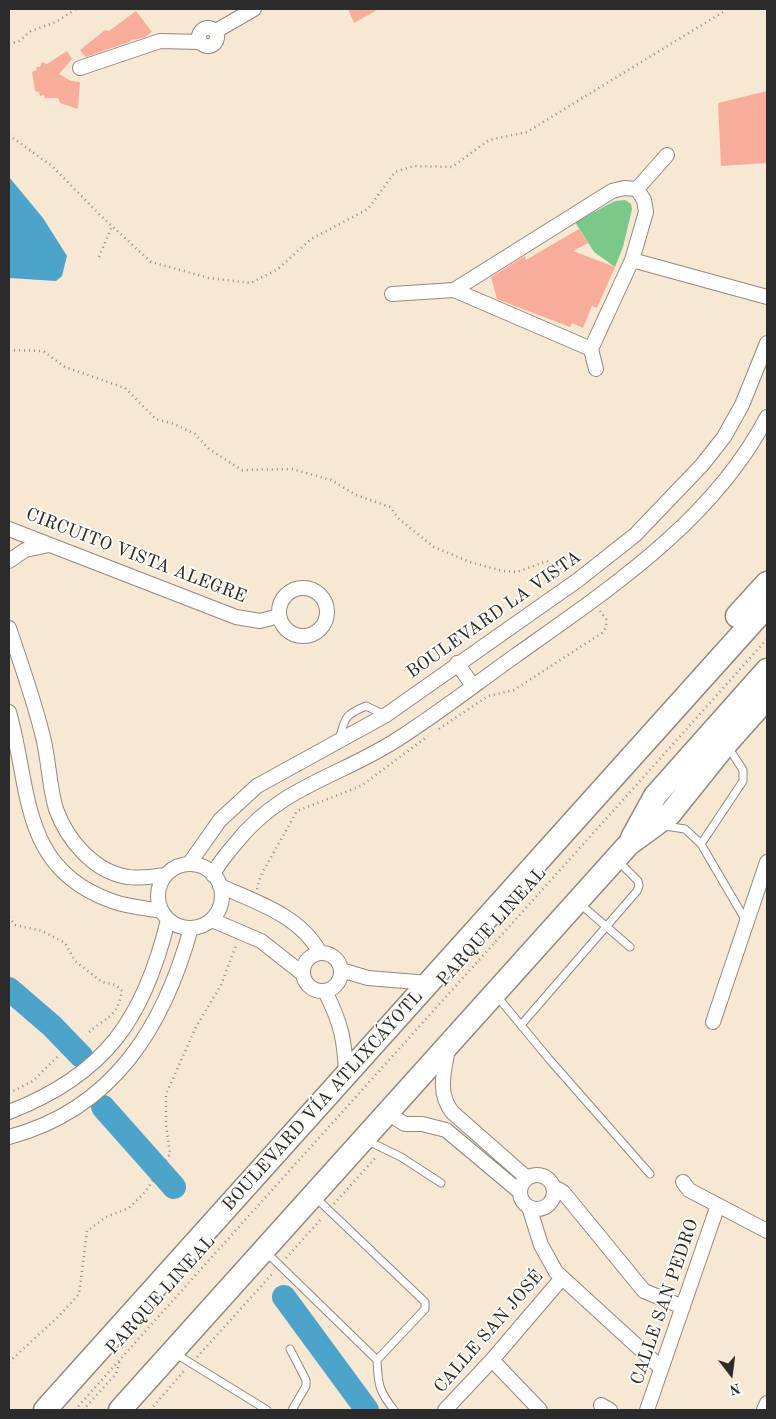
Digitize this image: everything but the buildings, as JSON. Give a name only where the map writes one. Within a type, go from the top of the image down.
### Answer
[{"type":"main road","name":"BOULEVARD VÍA ATLIXCÁYOTL","points":[[602,792],[611,768],[626,742],[767,582]]},
{"type":"main road","name":"BOULEVARD VÍA ATLIXCÁYOTL","points":[[45,1410],[602,792],[767,606]]},
{"type":"main road","points":[[623,851],[655,796],[767,670]]},
{"type":"main road","points":[[127,1406],[172,1352],[577,901],[623,851],[670,814],[726,744],[767,698]]},
{"type":"street","points":[[80,68],[160,41],[200,42],[200,32],[203,29],[213,28],[216,31],[254,9]]},
{"type":"street","points":[[638,189],[667,155]]},
{"type":"street","points":[[454,290],[612,191],[624,188],[638,189]]},
{"type":"street","points":[[596,369],[591,349],[632,260],[646,212],[644,200],[638,189]]},
{"type":"street","points":[[632,260],[767,297]]},
{"type":"street","points":[[392,294],[454,290],[591,349]]},
{"type":"street","name":"BOULEVARD LA VISTA","points":[[189,864],[220,820],[237,802],[258,786],[386,715],[609,556],[635,535],[681,488],[724,437],[742,405],[767,343]]},
{"type":"street","points":[[9,712],[18,744],[26,796],[36,834],[58,868],[90,892],[121,904],[165,916],[179,927],[191,928],[202,926],[212,920],[219,910],[222,898],[217,880],[217,866],[249,826],[268,809],[290,794],[400,738],[591,602],[672,537],[703,508],[722,485],[767,417]]},
{"type":"street","name":"CIRCUITO VISTA ALEGRE","points":[[9,529],[236,616],[260,620],[279,616]]},
{"type":"street","points":[[9,562],[26,550],[50,544]]},
{"type":"street","points":[[9,628],[36,706],[56,807],[62,824],[74,842],[90,859],[103,867],[128,878],[166,875]]},
{"type":"street","points":[[457,663],[472,686]]},
{"type":"street","points":[[713,1022],[767,862]]},
{"type":"street","points":[[9,1112],[37,1101],[70,1082],[111,1048],[138,1009],[162,945],[165,916],[158,898],[159,886],[166,875],[176,867],[189,864],[202,867],[217,880],[281,913],[314,940],[320,953]]},
{"type":"street","points":[[212,920],[261,941],[304,974],[311,987],[325,991],[337,984],[341,970],[334,957],[320,953],[308,960],[304,974]]},
{"type":"street","points":[[9,1136],[60,1116],[88,1100],[136,1052],[154,1023],[180,970],[191,928]]},
{"type":"street","points":[[341,970],[368,978],[429,984]]},
{"type":"street","points":[[325,991],[340,1024],[345,1042],[346,1076]]},
{"type":"street","points":[[449,1043],[442,1083],[446,1104],[527,1178]]},
{"type":"street","points":[[387,1113],[405,1124],[422,1124],[446,1130],[520,1192],[524,1203],[529,1207],[537,1209],[551,1202],[554,1195],[554,1187]]},
{"type":"street","points":[[520,1192],[527,1178],[535,1175],[543,1176],[550,1180],[644,1291],[683,1307]]},
{"type":"street","points":[[682,1182],[689,1190],[767,1231]]},
{"type":"street","name":"CALLE SAN PEDRO","points":[[647,1410],[718,1205]]},
{"type":"street","points":[[529,1207],[544,1253],[562,1278],[661,1368]]},
{"type":"street","name":"CALLE SAN JOSÉ","points":[[445,1410],[492,1360],[562,1278]]},
{"type":"street","points":[[492,1360],[540,1410]]},
{"type":"street","points":[[764,1410],[767,1403]]},
{"type":"lane","points":[[339,741],[344,718],[348,714],[366,706],[386,715]]},
{"type":"lane","points":[[701,844],[743,781],[743,770],[726,744]]},
{"type":"lane","points":[[654,826],[679,826],[701,844],[746,922]]},
{"type":"lane","points":[[521,1025],[640,886],[623,851]]},
{"type":"lane","points":[[577,901],[630,947]]},
{"type":"lane","points":[[495,993],[650,1174]]},
{"type":"lane","points":[[363,1139],[401,1157],[441,1183]]},
{"type":"lane","points":[[313,1195],[426,1306],[377,1360]]},
{"type":"lane","points":[[264,1250],[297,1280],[377,1360],[380,1392],[394,1410]]},
{"type":"lane","points":[[290,1349],[306,1380],[306,1386],[292,1410]]},
{"type":"lane","points":[[172,1352],[267,1410]]},
{"type":"path","points":[[9,44],[19,41],[31,31],[56,22],[76,9]]},
{"type":"path","points":[[9,135],[52,166],[151,262],[208,278],[251,283],[278,269],[311,239],[368,209],[395,172],[414,166],[452,167],[490,140],[527,132],[674,44],[723,12],[724,9]]},
{"type":"path","points":[[99,257],[112,226]]},
{"type":"path","points":[[9,350],[43,351],[65,367],[125,388],[156,418],[195,434],[209,450],[242,470],[292,469],[332,480],[356,495],[390,507],[399,519],[434,547],[470,562],[503,571],[517,572],[547,561],[558,567]]},
{"type":"path","points":[[261,875],[297,811],[361,786],[488,696],[514,690],[602,633],[606,628],[606,619],[599,608]]},
{"type":"path","name":"PARQUE LINEAL","points":[[75,1410],[358,1092],[514,923],[767,639]]},
{"type":"path","points":[[9,917],[16,925],[42,931],[65,944],[75,962],[102,982],[116,985],[122,991],[119,1007],[111,1018],[97,1024],[86,1035]]},
{"type":"path","points":[[9,1362],[60,1315],[79,1294],[87,1231],[106,1217],[129,1208],[146,1190],[170,1154],[166,1125],[166,1094],[193,1034],[221,984],[230,962]]},
{"type":"path","points":[[9,1093],[33,1081],[60,1054]]},
{"type":"path","points":[[83,1410],[116,1374],[120,1360]]},
{"type":"green space","points":[[625,200],[631,204],[632,209],[623,247],[615,267],[594,252],[575,222],[615,201]]},
{"type":"water","points":[[9,177],[43,218],[67,256],[62,276],[56,281],[9,278]]},
{"type":"waterway","points":[[9,989],[52,1026],[81,1056]]},
{"type":"waterway","points":[[103,1107],[174,1187]]},
{"type":"waterway","points":[[284,1297],[367,1410]]}]
